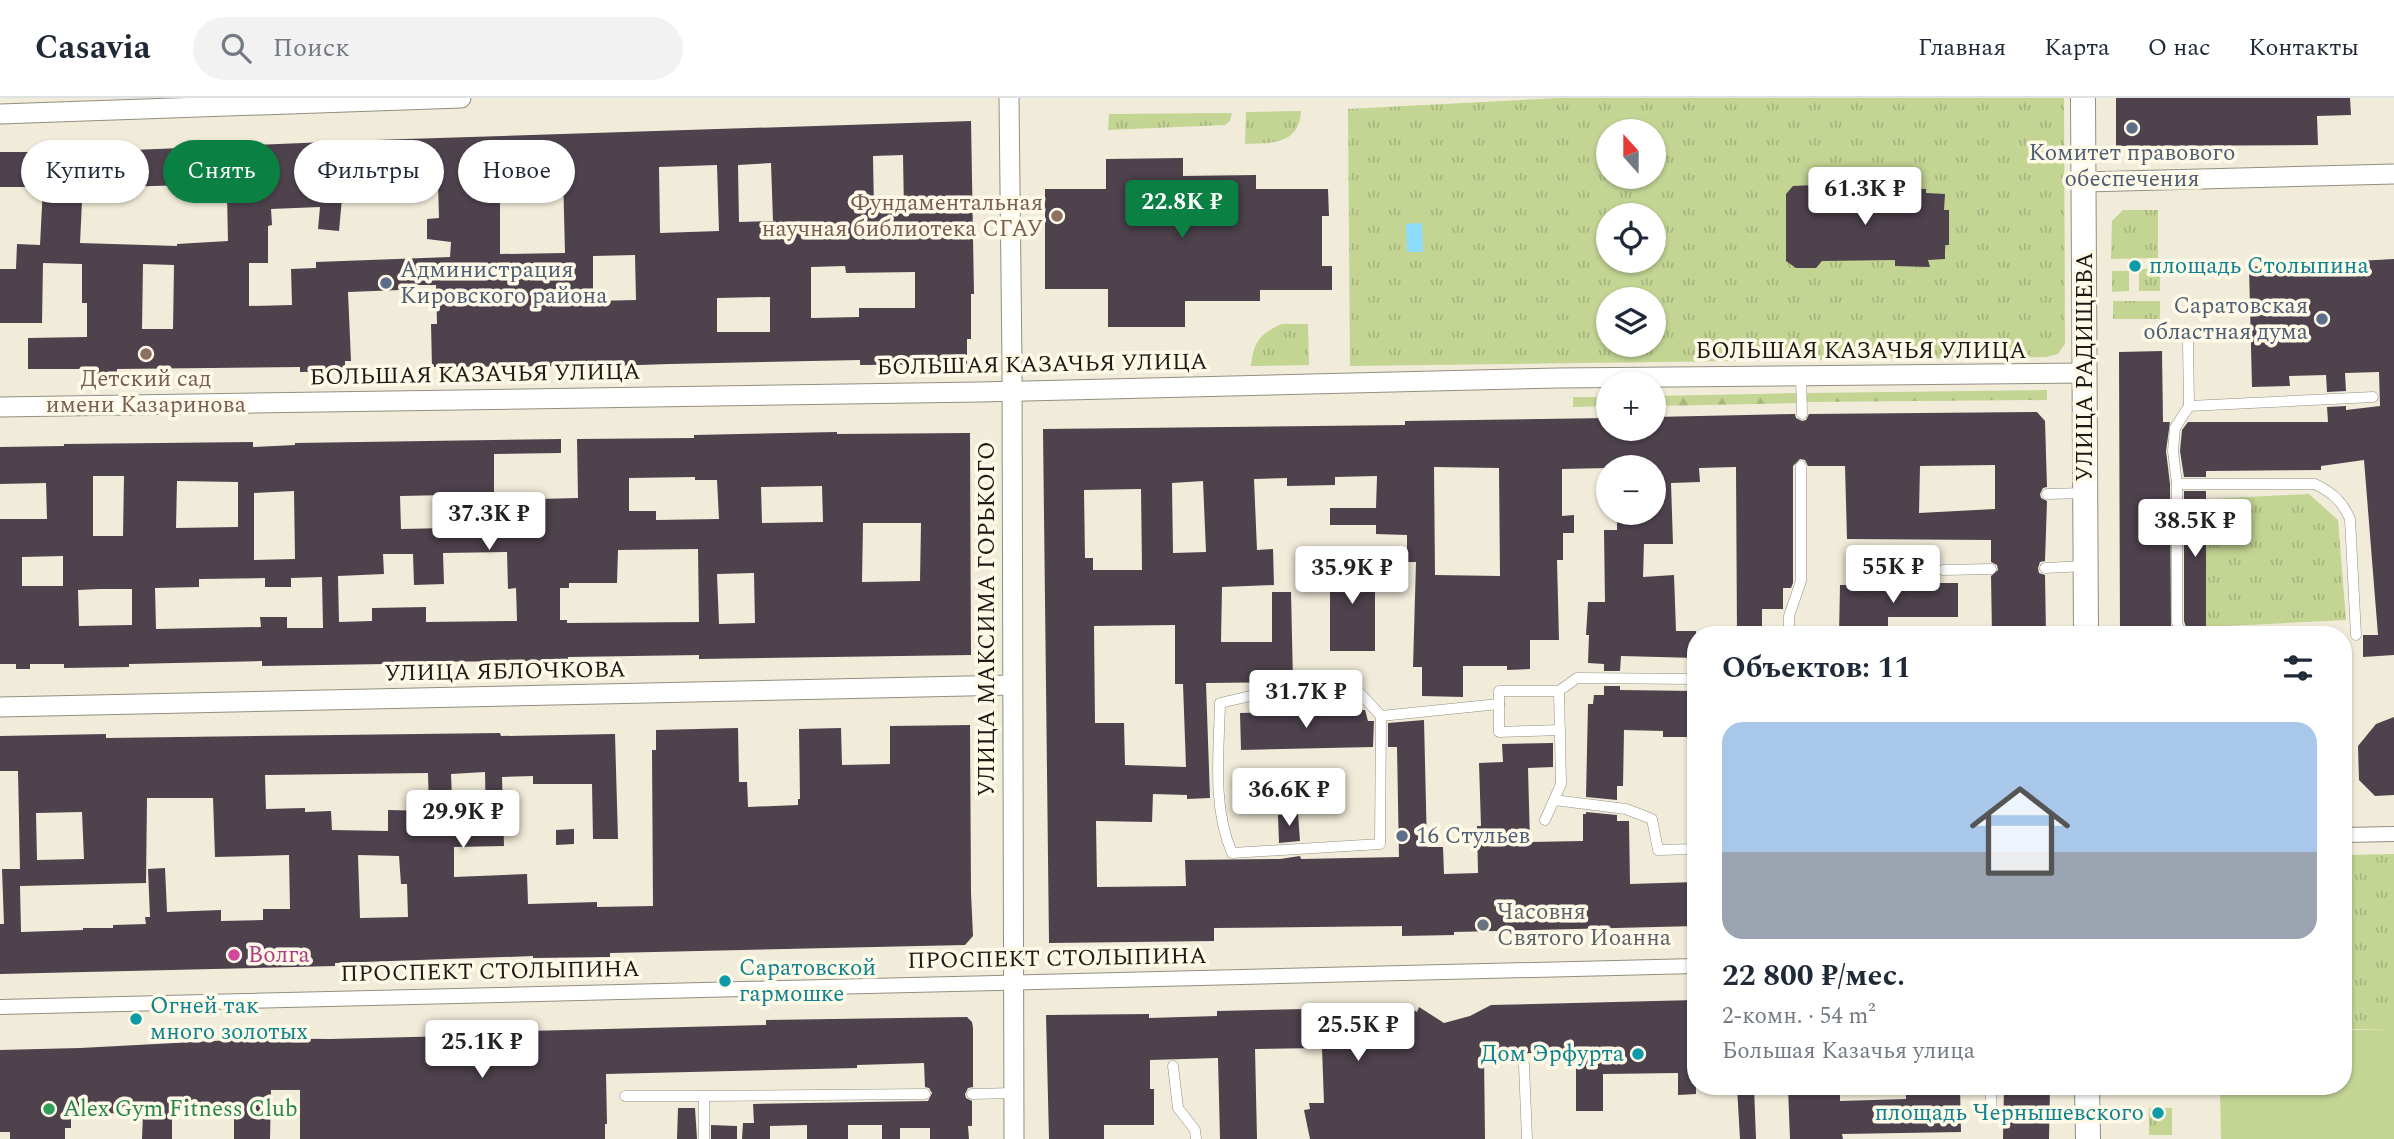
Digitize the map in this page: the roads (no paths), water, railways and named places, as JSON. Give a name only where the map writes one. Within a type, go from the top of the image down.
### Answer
[{"type":"street","points":[[0,114],[461,98]]},
{"type":"street","name":"УЛИЦА МАКСИМА ГОРЬКОГО","points":[[1009,98],[1013,1139]]},
{"type":"street","name":"УЛИЦА РАДИЩЕВА","points":[[2083,98],[2086,626]]},
{"type":"street","points":[[2084,181],[2394,174]]},
{"type":"street","name":"БОЛЬШАЯ КАЗАЧЬЯ УЛИЦА","points":[[0,407],[1801,375],[2085,373]]},
{"type":"street","name":"УЛИЦА ЯБЛОЧКОВА","points":[[0,707],[1012,685]]},
{"type":"street","points":[[2352,835],[2394,834]]},
{"type":"street","name":"ПРОСПЕКТ СТОЛЫПИНА","points":[[0,1007],[1687,966]]},
{"type":"street","points":[[2087,1095],[2088,1139]]},
{"type":"lane","points":[[2178,626],[2177,484],[2173,451],[2175,428],[2189,406],[2188,343]]},
{"type":"lane","points":[[1801,375],[1802,414]]},
{"type":"lane","points":[[2189,406],[2373,397]]},
{"type":"lane","points":[[1788,626],[1789,616],[1801,581],[1801,466]]},
{"type":"lane","points":[[2177,484],[2315,484],[2332,492],[2350,519],[2356,635]]},
{"type":"lane","points":[[2047,494],[2085,493]]},
{"type":"lane","points":[[2045,568],[2085,566]]},
{"type":"lane","points":[[1943,569],[1991,569]]},
{"type":"lane","points":[[1560,730],[1499,732],[1499,691],[1559,691],[1577,678],[1687,679]]},
{"type":"lane","points":[[1358,691],[1381,716],[1380,844],[1232,853],[1226,839],[1219,803],[1220,703],[1255,695],[1358,691]]},
{"type":"lane","points":[[1545,820],[1561,784],[1559,691]]},
{"type":"lane","points":[[1381,716],[1499,704]]},
{"type":"lane","points":[[1554,800],[1626,809],[1652,819],[1658,850],[1687,849]]},
{"type":"lane","points":[[1524,1065],[1527,1139]]},
{"type":"lane","points":[[1174,1066],[1178,1108],[1195,1130],[1196,1139]]},
{"type":"lane","points":[[972,1094],[1013,1093]]},
{"type":"lane","points":[[625,1096],[925,1094]]},
{"type":"lane","points":[[1991,1095],[1991,1108]]},
{"type":"lane","points":[[704,1096],[704,1139]]},
{"type":"water","points":[[1422,223],[1423,252],[1407,252],[1406,224]]},
{"type":"place","name":"Комитет правового обеспечения","points":[[2132,128]]},
{"type":"place","name":"Фундаментальная научная библиотека СГАУ","points":[[1057,216]]},
{"type":"place","name":"площадь Столыпина","points":[[2135,266]]},
{"type":"place","name":"Администрация Кировского района","points":[[386,283]]},
{"type":"place","name":"Саратовская областная дума","points":[[2322,319]]},
{"type":"place","name":"Детский сад имени Казаринова","points":[[146,354]]},
{"type":"place","name":"16 Стульев","points":[[1402,836]]},
{"type":"place","name":"Часовня Святого Иоанна","points":[[1483,925]]},
{"type":"place","name":"Волга","points":[[234,955]]},
{"type":"place","name":"Саратовской гармошке","points":[[725,981]]},
{"type":"place","name":"Огней так много золотых","points":[[136,1019]]},
{"type":"place","name":"Дом Эрфурта","points":[[1638,1054]]},
{"type":"place","name":"Alex Gym Fitness Club","points":[[49,1109]]},
{"type":"place","name":"площадь Чернышевского","points":[[2158,1113]]}]
